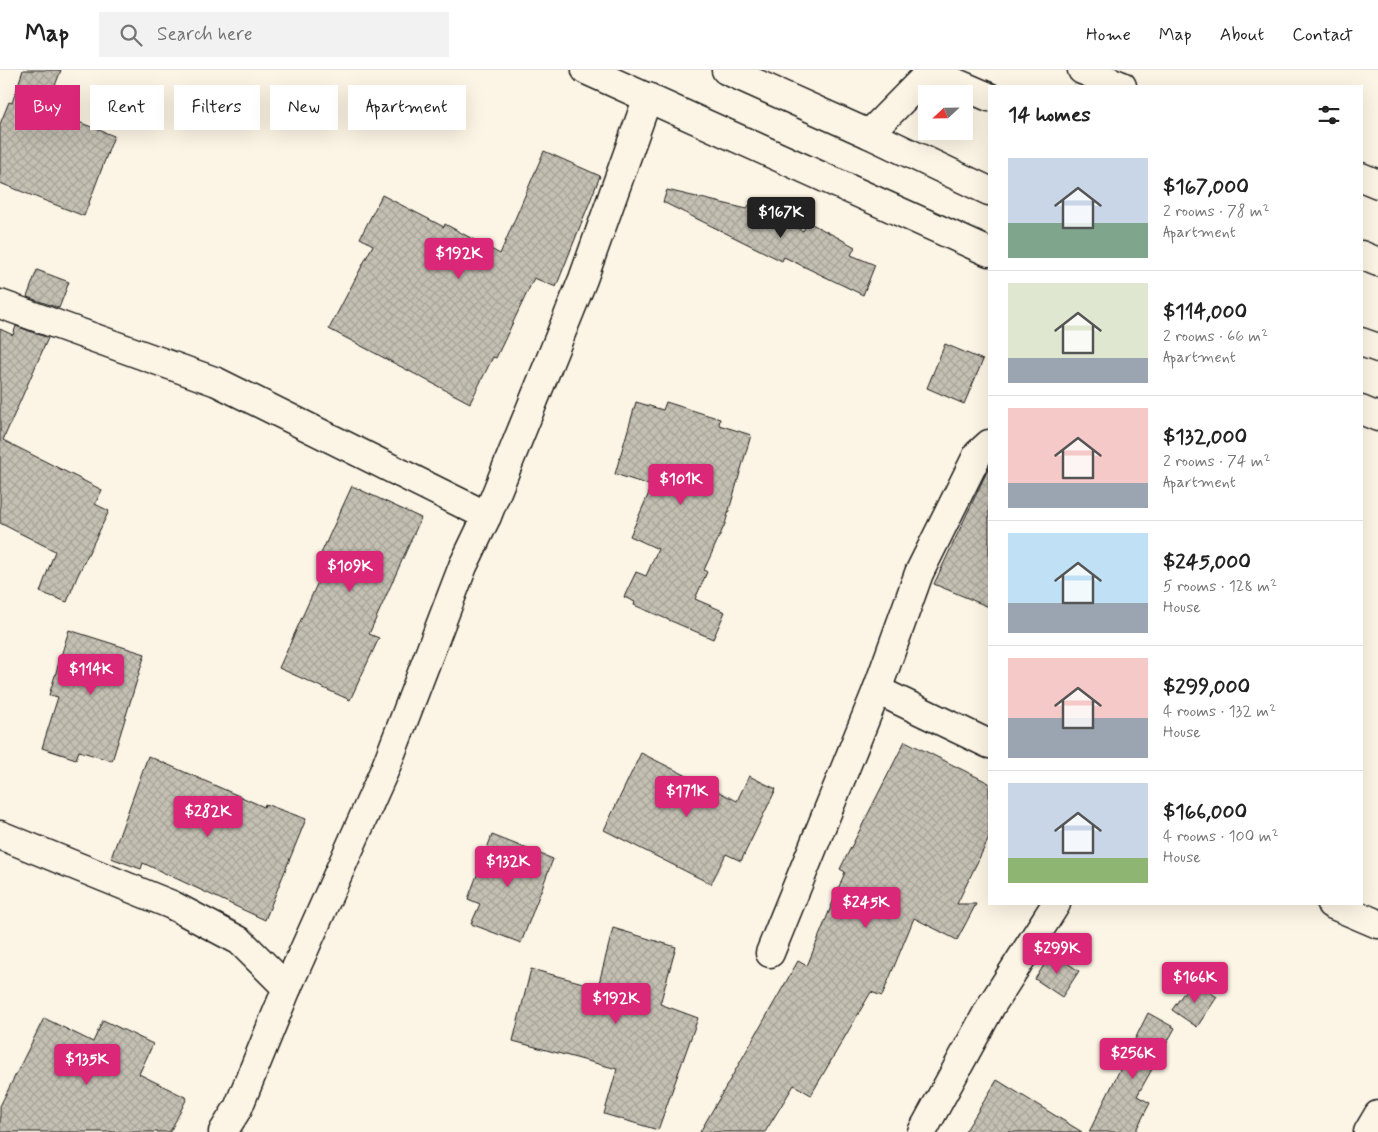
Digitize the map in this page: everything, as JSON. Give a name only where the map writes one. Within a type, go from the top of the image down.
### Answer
[{"type":"street","points":[[586,70],[988,252]]},
{"type":"street","points":[[726,70],[869,134],[988,191]]},
{"type":"street","points":[[1082,70],[1120,85]]},
{"type":"street","points":[[869,134],[928,71],[988,97]]},
{"type":"street","points":[[223,1132],[238,1108],[287,988],[385,768],[463,566],[487,516],[582,279],[648,97]]},
{"type":"street","points":[[1363,178],[1378,184]]},
{"type":"street","points":[[1363,256],[1378,262]]},
{"type":"street","points":[[0,304],[217,382],[487,516]]},
{"type":"street","points":[[1363,343],[1378,348]]},
{"type":"street","points":[[1363,411],[1378,417]]},
{"type":"street","points":[[770,953],[876,690],[919,573],[978,454],[988,445]]},
{"type":"street","points":[[876,690],[988,744]]},
{"type":"street","points":[[0,835],[172,905],[240,941],[287,988]]},
{"type":"street","points":[[922,1132],[992,1006],[1055,905]]},
{"type":"street","points":[[1332,905],[1378,924]]},
{"type":"street","points":[[1368,1132],[1378,1114]]},
{"type":"building","points":[[23,70],[61,70],[55,85],[18,85]]},
{"type":"building","points":[[15,94],[15,130],[80,130],[80,122],[90,126],[90,130],[99,130],[114,136],[84,216],[0,183],[0,124],[9,102],[12,103]]},
{"type":"building","points":[[544,151],[600,176],[556,287],[534,278],[496,358],[493,357],[470,403],[329,329],[373,245],[360,238],[382,195],[444,227],[445,224],[500,254]]},
{"type":"building","points":[[667,190],[747,209],[749,205],[803,231],[808,222],[835,236],[855,247],[851,255],[875,265],[863,295],[784,257],[782,261],[663,202]]},
{"type":"building","points":[[37,270],[69,282],[59,308],[27,297]]},
{"type":"building","points":[[16,326],[48,338],[3,440],[102,490],[95,504],[109,511],[67,602],[40,592],[55,551],[0,523],[0,329],[13,335]]},
{"type":"building","points":[[945,344],[983,360],[964,404],[927,388]]},
{"type":"building","points":[[636,402],[663,410],[666,402],[720,419],[719,425],[751,435],[725,524],[704,570],[707,572],[695,599],[725,612],[713,639],[634,605],[635,602],[624,597],[636,572],[646,576],[658,549],[630,536],[652,486],[615,474]]},
{"type":"building","points":[[988,469],[988,607],[934,584]]},
{"type":"building","points":[[352,486],[421,518],[369,634],[379,638],[350,700],[279,668],[327,562],[319,558]]},
{"type":"building","points":[[69,630],[145,654],[112,761],[79,751],[76,759],[42,748],[58,697],[49,695]]},
{"type":"building","points":[[905,741],[988,782],[988,840],[957,904],[976,904],[957,940],[914,918],[882,996],[871,992],[811,1095],[794,1085],[765,1132],[700,1132],[798,961],[807,966],[845,872],[840,869]]},
{"type":"building","points":[[641,753],[737,801],[749,776],[776,789],[741,861],[726,854],[711,884],[604,830]]},
{"type":"building","points":[[148,756],[264,807],[265,804],[306,819],[265,920],[143,863],[141,869],[111,858]]},
{"type":"building","points":[[492,835],[553,859],[521,943],[471,924],[480,904],[468,899]]},
{"type":"building","points":[[613,928],[676,947],[660,1004],[698,1018],[658,1130],[604,1114],[617,1069],[513,1041],[531,969],[598,987]]},
{"type":"building","points":[[1052,953],[1079,971],[1062,997],[1035,979]]},
{"type":"building","points":[[1192,981],[1217,997],[1197,1027],[1172,1010]]},
{"type":"building","points":[[1148,1013],[1175,1028],[1137,1096],[1150,1103],[1135,1132],[1089,1132]]},
{"type":"building","points":[[44,1018],[93,1042],[103,1020],[153,1044],[139,1074],[187,1098],[170,1132],[0,1132],[0,1106]]},
{"type":"building","points":[[997,1080],[1082,1132],[965,1132]]}]
